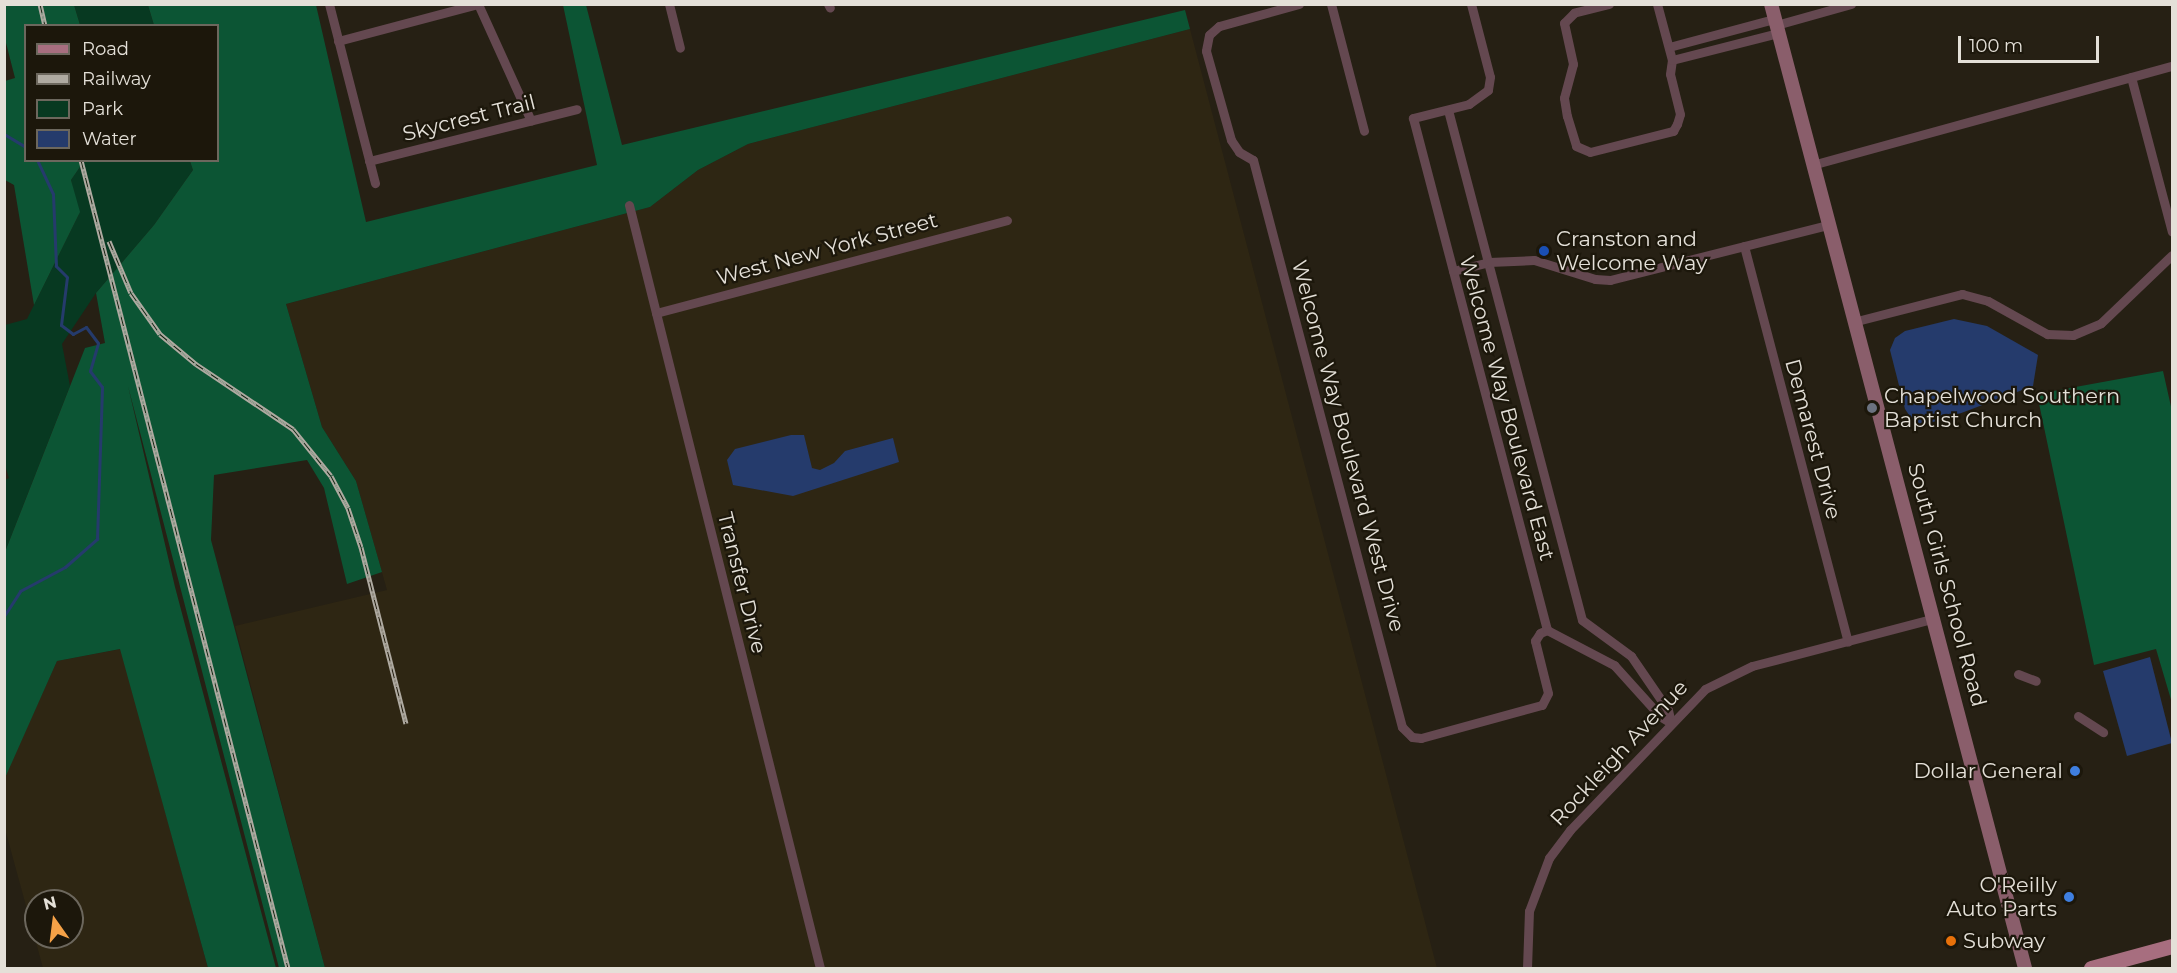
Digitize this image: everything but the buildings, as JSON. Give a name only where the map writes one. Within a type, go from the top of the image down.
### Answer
[{"type":"main road","name":"South Girls School Road","points":[[1771,4],[1853,322],[1935,618],[2025,969]]},
{"type":"main road","points":[[2091,969],[2172,946]]},
{"type":"street","points":[[329,4],[375,183]]},
{"type":"street","points":[[338,41],[478,4],[531,121]]},
{"type":"street","points":[[669,4],[680,48]]},
{"type":"street","name":"Welcome Way Boulevard West Drive","points":[[1299,4],[1221,24],[1207,42],[1231,140],[1239,152],[1253,160],[1402,727],[1412,737],[1539,706],[1546,700],[1548,690],[1536,641],[1540,633],[1547,630]]},
{"type":"street","points":[[1331,4],[1364,131]]},
{"type":"street","points":[[1471,4],[1490,80],[1483,97],[1448,110],[1582,620],[1631,656],[1668,710],[1671,723]]},
{"type":"street","points":[[1609,4],[1574,13],[1566,19],[1574,64],[1565,107],[1573,141],[1585,152],[1673,131],[1680,114],[1670,74],[1672,60],[1657,4]]},
{"type":"street","points":[[1672,60],[1851,4]]},
{"type":"street","points":[[1669,48],[1776,26]]},
{"type":"street","points":[[1812,165],[2172,66]]},
{"type":"street","points":[[2131,77],[2172,232]]},
{"type":"street","name":"Skycrest Trail","points":[[369,161],[578,109]]},
{"type":"street","name":"Welcome Way Boulevard East","points":[[1448,110],[1413,118],[1547,630]]},
{"type":"street","name":"Transfer Drive","points":[[629,205],[820,969]]},
{"type":"street","name":"West New York Street","points":[[656,313],[1007,220]]},
{"type":"street","points":[[1453,271],[1489,262],[1534,260],[1594,279],[1610,280],[1828,225]]},
{"type":"street","name":"Demarest Drive","points":[[1744,246],[1848,642]]},
{"type":"street","points":[[1853,322],[1962,294],[1988,301],[2047,334],[2073,335],[2101,323],[2172,255]]},
{"type":"street","name":"Rockleigh Avenue","points":[[1527,969],[1529,911],[1549,858],[1570,830],[1705,689],[1723,677],[1935,618]]},
{"type":"street","points":[[1547,630],[1614,665],[1661,717],[1671,723]]},
{"type":"street","points":[[2018,674],[2036,681]]},
{"type":"street","points":[[2078,717],[2103,732]]},
{"type":"shaded area","points":[[1190,29],[1437,968],[325,968],[235,626],[387,590],[356,481],[322,427],[286,304],[650,207],[698,170],[748,144]]},
{"type":"shaded area","points":[[121,649],[208,968],[43,968],[38,949],[84,949],[84,889],[24,889],[24,898],[5,829],[4,778],[57,661]]},
{"type":"green space","points":[[4,5],[74,5],[80,24],[24,24],[24,162],[83,162],[71,180],[80,212],[34,305],[14,185],[5,180],[5,81],[15,78],[5,39]]},
{"type":"green space","points":[[74,5],[148,5],[154,24],[80,24]]},
{"type":"green space","points":[[148,5],[316,5],[366,222],[597,165],[563,5],[586,5],[622,145],[1185,10],[1190,29],[748,144],[698,170],[650,207],[286,304],[322,427],[356,481],[382,572],[347,584],[324,488],[307,460],[214,475],[211,540],[325,968],[279,968],[128,386],[175,587],[276,968],[208,968],[120,649],[57,661],[5,778],[5,552],[85,348],[105,343],[96,293],[154,225],[193,170],[190,162],[219,162],[219,24],[154,24]]},
{"type":"green space","points":[[83,162],[190,162],[193,170],[154,225],[96,293],[62,344],[70,386],[5,552],[5,480],[9,478],[4,462],[5,325],[27,319],[79,214],[71,180]]},
{"type":"green space","points":[[2163,371],[2172,411],[2172,703],[2156,649],[2094,665],[2037,394]]},
{"type":"water","points":[[1954,319],[1987,326],[2038,355],[2033,386],[1940,421],[1915,424],[1905,409],[1890,350],[1895,338],[1905,331]]},
{"type":"water","points":[[791,435],[804,435],[812,468],[820,470],[834,463],[845,451],[893,438],[899,462],[793,496],[733,485],[727,460],[735,449]]},
{"type":"water","points":[[2150,657],[2172,743],[2127,756],[2103,671]]},
{"type":"waterway","points":[[4,134],[24,146]]},
{"type":"waterway","points":[[4,616],[20,591],[65,567],[97,539],[102,387],[90,371],[98,343],[86,327],[73,334],[61,325],[67,277],[56,266],[53,194],[38,162]]},
{"type":"railway","points":[[40,4],[45,24]]},
{"type":"railway","points":[[82,162],[288,968]]},
{"type":"railway","points":[[109,241],[131,293],[160,334],[196,364],[293,429],[331,476],[348,508],[361,547],[406,723]]},
{"type":"place","name":"Cranston and Welcome Way","points":[[1544,251]]},
{"type":"place","name":"Chapelwood Southern Baptist Church","points":[[1872,408]]},
{"type":"place","name":"Dollar General","points":[[2075,771]]},
{"type":"place","name":"O'Reilly Auto Parts","points":[[2069,897]]},
{"type":"place","name":"Subway","points":[[1951,941]]}]
